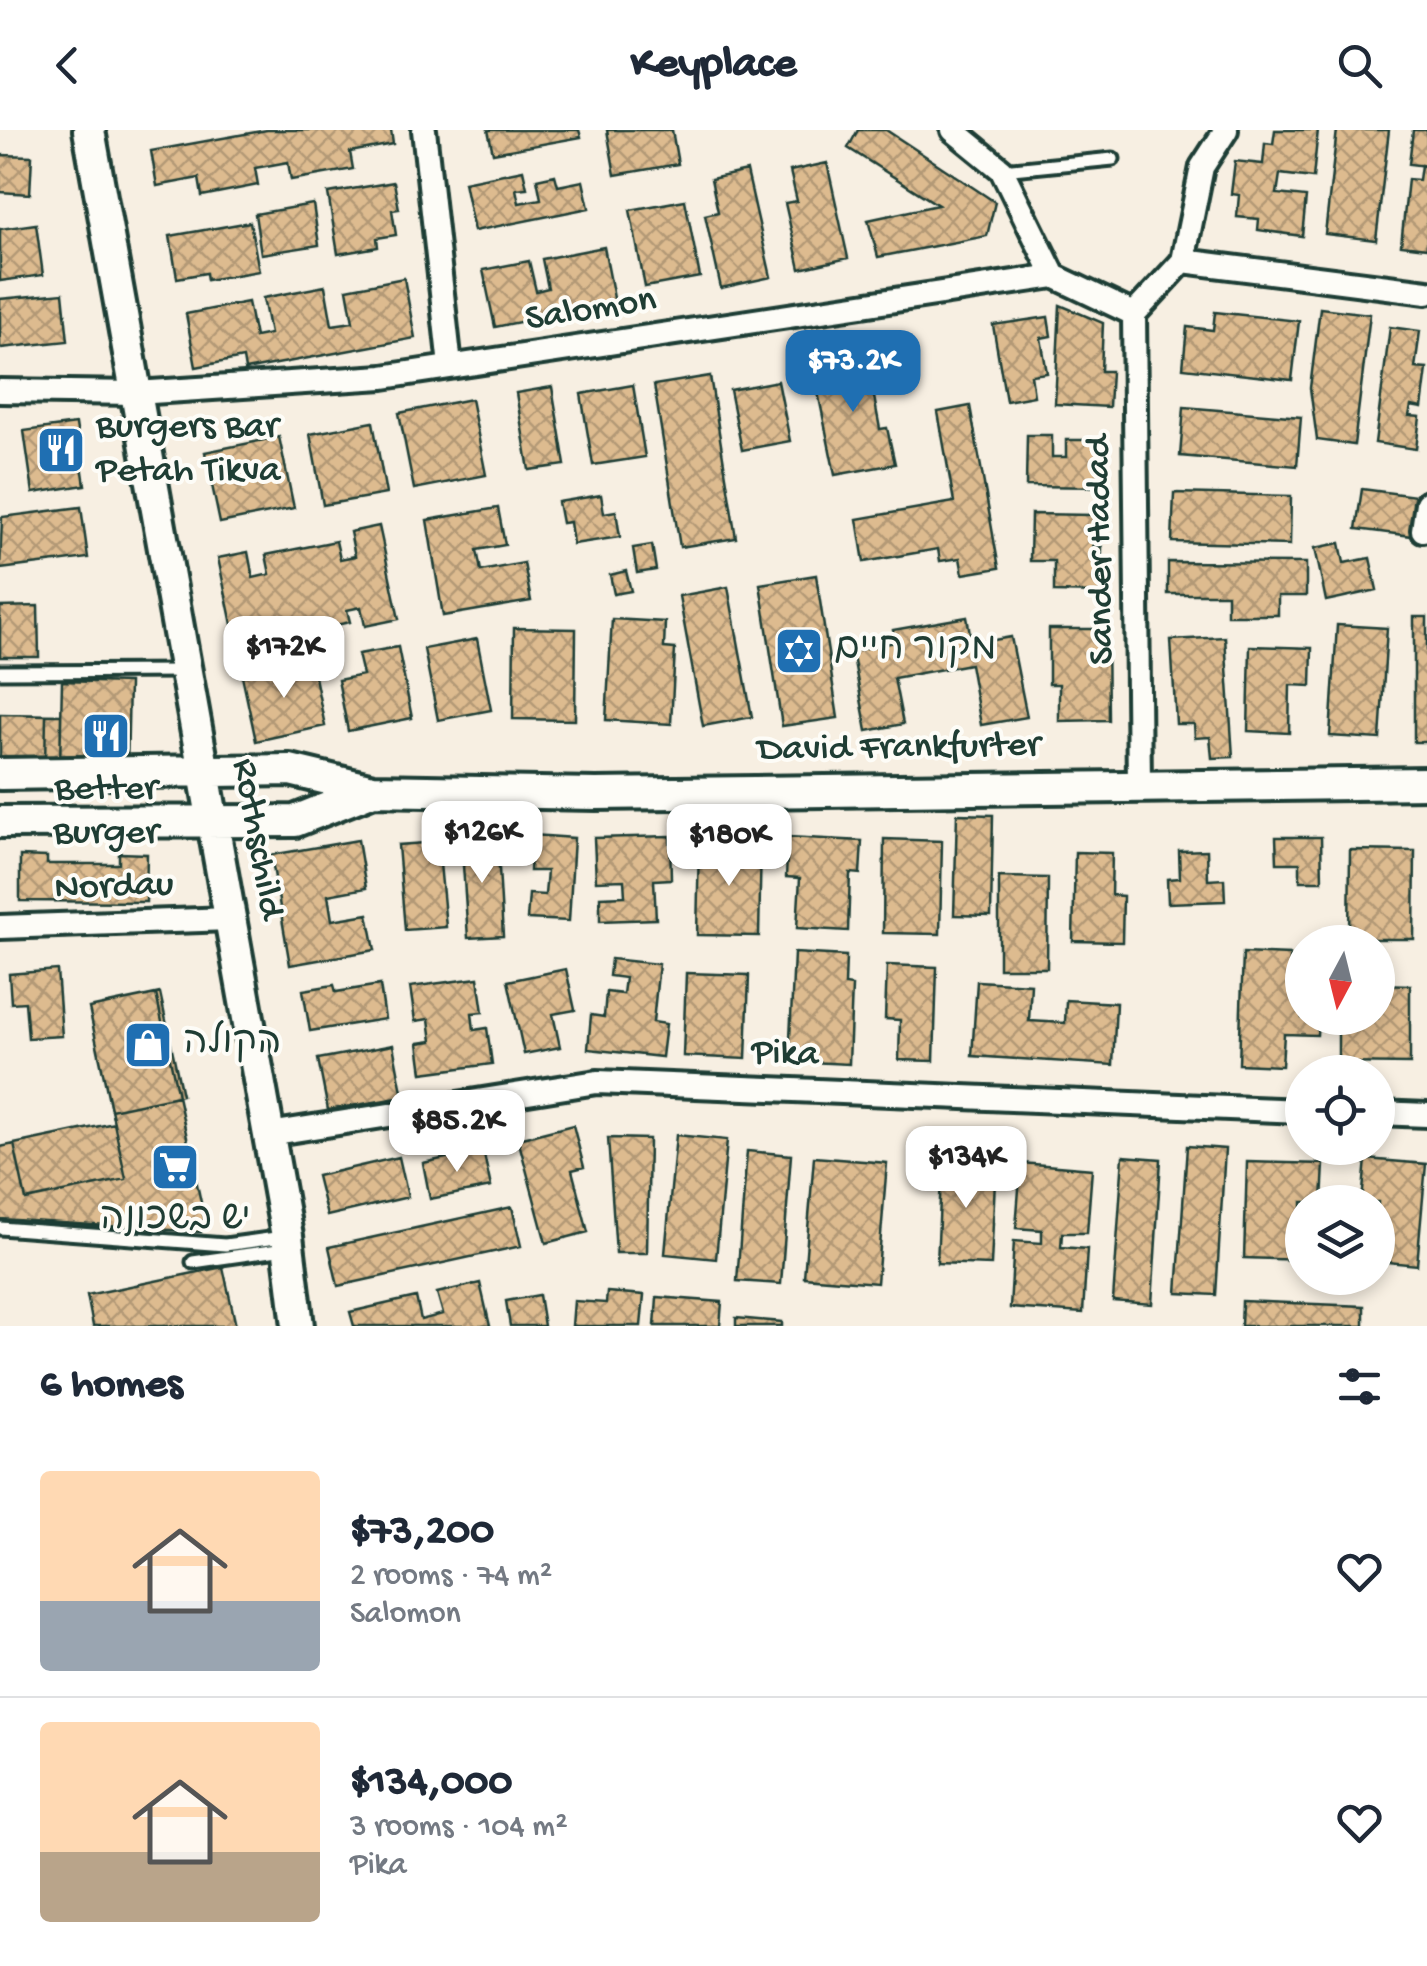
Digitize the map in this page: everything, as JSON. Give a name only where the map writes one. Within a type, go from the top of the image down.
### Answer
[{"type":"street","name":"Rothschild","points":[[89,130],[288,1242],[298,1326]]},
{"type":"street","points":[[424,130],[450,366]]},
{"type":"street","points":[[952,130],[1002,170],[1054,276],[1134,314],[1183,261],[1202,167],[1226,130]]},
{"type":"street","points":[[1183,261],[1427,292]]},
{"type":"street","name":"Salomon","points":[[0,391],[136,393],[383,376],[1054,276]]},
{"type":"street","name":"Sander Hadad","points":[[1134,314],[1139,785]]},
{"type":"street","points":[[1422,530],[1427,503]]},
{"type":"street","name":"David Frankfurter","points":[[0,774],[290,770],[373,790],[596,794],[1427,783]]},
{"type":"street","name":"David Frankfurter","points":[[0,822],[295,821],[373,790]]},
{"type":"street","name":"Nordau","points":[[0,927],[230,919]]},
{"type":"street","name":"Pika","points":[[269,1134],[597,1082],[1285,1109]]},
{"type":"street","points":[[1395,1114],[1427,1115]]},
{"type":"lane","points":[[1002,170],[1113,159]]},
{"type":"lane","points":[[0,672],[186,671]]},
{"type":"lane","points":[[0,1228],[225,1245],[288,1242]]},
{"type":"lane","points":[[192,1262],[288,1242]]},
{"type":"building","points":[[267,130],[391,130],[393,144],[350,152],[353,169],[291,180],[288,162],[255,168],[258,185],[202,196],[199,178],[157,186],[151,151]]},
{"type":"building","points":[[488,130],[579,130],[581,137],[493,153]]},
{"type":"building","points":[[607,130],[672,130],[678,164],[615,175]]},
{"type":"building","points":[[858,130],[886,130],[995,202],[987,236],[878,257],[868,220],[938,205],[848,148]]},
{"type":"building","points":[[1275,130],[1318,130],[1313,178],[1280,174],[1277,194],[1306,197],[1302,236],[1258,230],[1259,219],[1237,217],[1239,195],[1231,194],[1235,161],[1263,164],[1265,143],[1273,144]]},
{"type":"building","points":[[1337,130],[1389,130],[1376,240],[1325,234]]},
{"type":"building","points":[[1413,130],[1427,130],[1427,166],[1409,164]]},
{"type":"building","points":[[0,155],[32,156],[30,194],[0,192]]},
{"type":"building","points":[[827,163],[848,258],[800,269],[785,203],[797,201],[790,171]]},
{"type":"building","points":[[1421,165],[1427,166],[1427,248],[1401,245],[1408,179],[1419,180]]},
{"type":"building","points":[[523,170],[527,188],[516,189],[519,203],[541,199],[537,179],[555,175],[558,186],[583,181],[589,208],[474,231],[464,182]]},
{"type":"building","points":[[747,171],[771,277],[721,288],[705,215],[718,212],[711,179]]},
{"type":"building","points":[[394,182],[399,209],[392,210],[396,235],[377,238],[378,247],[338,254],[328,193]]},
{"type":"building","points":[[685,200],[700,277],[645,287],[630,210]]},
{"type":"building","points":[[313,204],[319,245],[261,254],[255,214]]},
{"type":"building","points":[[250,222],[259,271],[207,280],[206,273],[177,278],[170,236]]},
{"type":"building","points":[[36,224],[43,275],[0,281],[0,229]]},
{"type":"building","points":[[604,247],[615,303],[495,327],[483,270],[529,261],[536,291],[548,288],[542,259]]},
{"type":"building","points":[[404,278],[415,338],[245,370],[243,358],[196,367],[186,314],[248,302],[255,337],[270,334],[263,298],[325,286],[332,325],[353,322],[347,289]]},
{"type":"building","points":[[63,293],[68,341],[0,348],[0,299]]},
{"type":"building","points":[[1060,305],[1103,323],[1101,371],[1111,371],[1109,407],[1055,404]]},
{"type":"building","points":[[1320,308],[1370,314],[1354,445],[1317,440],[1310,388]]},
{"type":"building","points":[[1215,312],[1299,321],[1292,380],[1183,368],[1187,327],[1213,330]]},
{"type":"building","points":[[1048,317],[1051,336],[1041,338],[1047,373],[1031,375],[1034,396],[1006,401],[993,325]]},
{"type":"building","points":[[1390,327],[1420,331],[1415,368],[1427,369],[1422,408],[1411,406],[1409,416],[1420,417],[1416,449],[1375,443]]},
{"type":"building","points":[[876,355],[882,384],[872,386],[880,429],[887,428],[895,464],[835,475],[813,368]]},
{"type":"building","points":[[710,376],[736,538],[680,547],[654,385]]},
{"type":"building","points":[[778,381],[790,441],[742,450],[730,390]]},
{"type":"building","points":[[633,385],[645,457],[593,465],[581,394]]},
{"type":"building","points":[[552,387],[565,465],[529,470],[516,393]]},
{"type":"building","points":[[471,399],[486,475],[414,489],[399,413]]},
{"type":"building","points":[[970,406],[999,568],[963,574],[960,558],[940,561],[938,549],[864,562],[857,519],[954,502],[938,412]]},
{"type":"building","points":[[1184,407],[1301,417],[1297,466],[1180,456]]},
{"type":"building","points":[[373,422],[386,494],[323,505],[310,434]]},
{"type":"building","points":[[76,424],[85,485],[33,493],[24,431]]},
{"type":"building","points":[[1027,435],[1052,435],[1052,457],[1066,457],[1066,440],[1106,440],[1106,487],[1026,486]]},
{"type":"building","points":[[279,437],[294,508],[220,523],[205,452]]},
{"type":"building","points":[[1362,489],[1416,496],[1412,536],[1356,529]]},
{"type":"building","points":[[1174,493],[1291,496],[1290,545],[1172,542]]},
{"type":"building","points":[[601,495],[604,513],[616,511],[620,537],[573,544],[570,522],[562,523],[558,502]]},
{"type":"building","points":[[81,507],[88,558],[0,569],[2,517]]},
{"type":"building","points":[[498,508],[505,545],[477,550],[481,571],[524,563],[531,601],[443,616],[427,520]]},
{"type":"building","points":[[1031,514],[1094,515],[1093,547],[1102,547],[1101,593],[1054,592],[1054,561],[1030,561]]},
{"type":"building","points":[[379,526],[399,619],[365,626],[361,607],[347,610],[350,622],[283,636],[279,619],[268,622],[272,641],[237,648],[218,558],[248,552],[253,578],[270,574],[266,555],[336,541],[340,559],[355,556],[350,532]]},
{"type":"building","points":[[1340,543],[1344,563],[1370,558],[1377,590],[1326,601],[1315,548]]},
{"type":"building","points":[[652,545],[656,570],[637,573],[633,548]]},
{"type":"building","points":[[1168,562],[1306,563],[1306,596],[1278,596],[1278,615],[1227,615],[1227,594],[1168,594]]},
{"type":"building","points":[[626,571],[631,591],[614,594],[610,575]]},
{"type":"building","name":"מקור חיים","points":[[816,575],[838,718],[782,726],[760,584]]},
{"type":"building","points":[[728,587],[752,717],[703,726],[679,596]]},
{"type":"building","points":[[38,606],[39,657],[0,657],[0,607]]},
{"type":"building","points":[[967,617],[972,644],[1011,637],[1027,717],[981,725],[970,664],[894,678],[903,724],[867,731],[852,651],[895,642],[893,630]]},
{"type":"building","points":[[1414,617],[1427,617],[1427,742],[1414,742]]},
{"type":"building","points":[[612,619],[665,622],[664,648],[675,649],[671,724],[606,720]]},
{"type":"building","points":[[1337,625],[1387,628],[1380,739],[1330,736]]},
{"type":"building","points":[[514,628],[576,629],[575,720],[513,719]]},
{"type":"building","points":[[1049,629],[1107,629],[1108,720],[1059,721],[1059,684],[1049,684]]},
{"type":"building","points":[[1225,637],[1233,757],[1212,758],[1210,737],[1195,738],[1194,724],[1176,724],[1171,640]]},
{"type":"building","points":[[477,639],[491,710],[438,720],[424,649]]},
{"type":"building","points":[[1250,646],[1312,648],[1311,686],[1290,685],[1289,733],[1248,731]]},
{"type":"building","points":[[398,647],[412,718],[348,731],[338,680],[363,675],[358,654]]},
{"type":"building","points":[[312,662],[325,726],[256,741],[242,676]]},
{"type":"building","points":[[62,681],[129,683],[127,769],[60,767]]},
{"type":"building","points":[[0,714],[61,715],[60,767],[0,766]]},
{"type":"building","points":[[0,714],[46,715],[45,766],[0,766]]},
{"type":"building","points":[[957,814],[993,815],[991,916],[954,915]]},
{"type":"building","points":[[497,834],[503,936],[468,938],[461,836]]},
{"type":"building","points":[[532,835],[574,838],[569,921],[527,919],[529,894],[545,895],[547,871],[530,871]]},
{"type":"building","points":[[670,836],[671,879],[654,880],[656,919],[600,921],[600,897],[625,896],[624,880],[596,881],[594,838]]},
{"type":"building","points":[[788,837],[862,841],[860,874],[850,873],[848,931],[797,928],[800,878],[786,877]]},
{"type":"building","points":[[1276,837],[1321,837],[1322,881],[1300,881],[1300,863],[1277,863]]},
{"type":"building","points":[[884,839],[942,841],[940,934],[883,933]]},
{"type":"building","points":[[358,840],[366,888],[328,895],[332,920],[368,914],[375,950],[290,965],[271,855]]},
{"type":"building","points":[[438,842],[446,927],[405,930],[398,845]]},
{"type":"building","points":[[699,842],[761,842],[759,936],[697,935]]},
{"type":"building","points":[[1207,850],[1208,880],[1224,879],[1225,901],[1168,903],[1167,879],[1180,878],[1179,851]]},
{"type":"building","points":[[1350,850],[1415,851],[1414,939],[1395,939],[1395,925],[1349,925]]},
{"type":"building","points":[[1075,852],[1112,853],[1111,895],[1123,896],[1122,942],[1073,941]]},
{"type":"building","points":[[119,853],[147,854],[146,902],[20,901],[20,856],[47,857],[47,864],[119,864]]},
{"type":"building","points":[[999,877],[1048,878],[1047,968],[999,968]]},
{"type":"building","points":[[794,953],[846,956],[845,985],[852,986],[849,1064],[789,1061]]},
{"type":"building","points":[[1243,953],[1285,955],[1282,1066],[1239,1064]]},
{"type":"building","points":[[611,959],[659,964],[653,1022],[666,1024],[662,1057],[588,1049],[591,1015],[604,1017],[606,992],[623,994],[625,978],[609,976]]},
{"type":"building","points":[[887,965],[937,967],[934,1061],[899,1060],[900,1020],[885,1019]]},
{"type":"building","points":[[566,969],[575,1010],[553,1014],[560,1047],[524,1054],[508,981]]},
{"type":"building","points":[[57,970],[62,1036],[28,1038],[25,1002],[11,1003],[9,974]]},
{"type":"building","points":[[686,973],[749,975],[746,1059],[683,1056]]},
{"type":"building","points":[[478,978],[483,1012],[472,1013],[474,1030],[487,1028],[492,1064],[422,1073],[418,1043],[432,1041],[429,1019],[415,1021],[410,987]]},
{"type":"building","points":[[977,981],[1031,984],[1029,1021],[1065,1023],[1066,1000],[1116,1003],[1113,1065],[972,1056]]},
{"type":"building","points":[[334,985],[336,992],[380,985],[385,1019],[310,1031],[303,990]]},
{"type":"building","points":[[1395,985],[1410,985],[1410,1064],[1395,1064],[1395,1055],[1338,1055],[1338,1035],[1395,1035]]},
{"type":"building","points":[[160,993],[182,1095],[111,1110],[89,1008]]},
{"type":"building","points":[[156,994],[205,1221],[199,1222],[201,1232],[0,1219],[0,1147],[114,1123],[89,1008]]},
{"type":"building","points":[[393,1045],[403,1097],[328,1110],[318,1059]]},
{"type":"building","points":[[114,1123],[126,1179],[26,1200],[14,1144]]},
{"type":"building","points":[[573,1125],[584,1167],[572,1170],[588,1232],[546,1243],[518,1139]]},
{"type":"building","points":[[676,1135],[727,1140],[716,1259],[665,1254]]},
{"type":"building","points":[[608,1138],[649,1139],[647,1253],[616,1253]]},
{"type":"building","points":[[1187,1146],[1225,1149],[1216,1295],[1177,1293]]},
{"type":"building","points":[[483,1150],[491,1187],[430,1199],[423,1163]]},
{"type":"building","points":[[747,1151],[791,1155],[781,1284],[737,1281]]},
{"type":"building","points":[[1123,1156],[1161,1159],[1152,1304],[1113,1301]]},
{"type":"building","points":[[399,1157],[408,1197],[327,1216],[317,1176]]},
{"type":"building","points":[[814,1157],[887,1163],[877,1283],[804,1277]]},
{"type":"building","points":[[942,1157],[996,1159],[991,1265],[937,1263]]},
{"type":"building","points":[[1395,1161],[1426,1164],[1417,1265],[1395,1263],[1395,1185],[1364,1185],[1365,1165],[1395,1165]]},
{"type":"building","points":[[1247,1162],[1324,1165],[1323,1185],[1285,1185],[1285,1259],[1244,1258]]},
{"type":"building","points":[[1021,1163],[1092,1169],[1087,1233],[1062,1233],[1061,1247],[1087,1249],[1083,1313],[1010,1308],[1014,1241],[1042,1243],[1042,1230],[1016,1228]]},
{"type":"building","points":[[512,1207],[521,1246],[338,1286],[329,1247]]},
{"type":"building","points":[[223,1267],[236,1326],[93,1326],[87,1295]]},
{"type":"building","points":[[480,1283],[490,1326],[354,1326],[350,1312],[416,1297],[421,1320],[443,1314],[437,1293]]},
{"type":"building","points":[[607,1292],[644,1295],[641,1326],[572,1326],[574,1301],[606,1303]]},
{"type":"building","points":[[539,1295],[544,1326],[510,1326],[506,1301]]},
{"type":"building","points":[[657,1297],[722,1302],[720,1326],[655,1326]]},
{"type":"building","points":[[1242,1301],[1364,1306],[1364,1326],[1241,1326]]},
{"type":"building","points":[[736,1318],[782,1322],[782,1326],[736,1326]]},
{"type":"place","name":"Burgers Bar Petah Tikva","points":[[61,450]]},
{"type":"place","name":"מקור חיים","points":[[799,651]]},
{"type":"place","name":"Better Burger","points":[[106,736]]},
{"type":"place","name":"הקולה","points":[[148,1045]]},
{"type":"place","name":"יש בשכונה","points":[[175,1167]]}]
